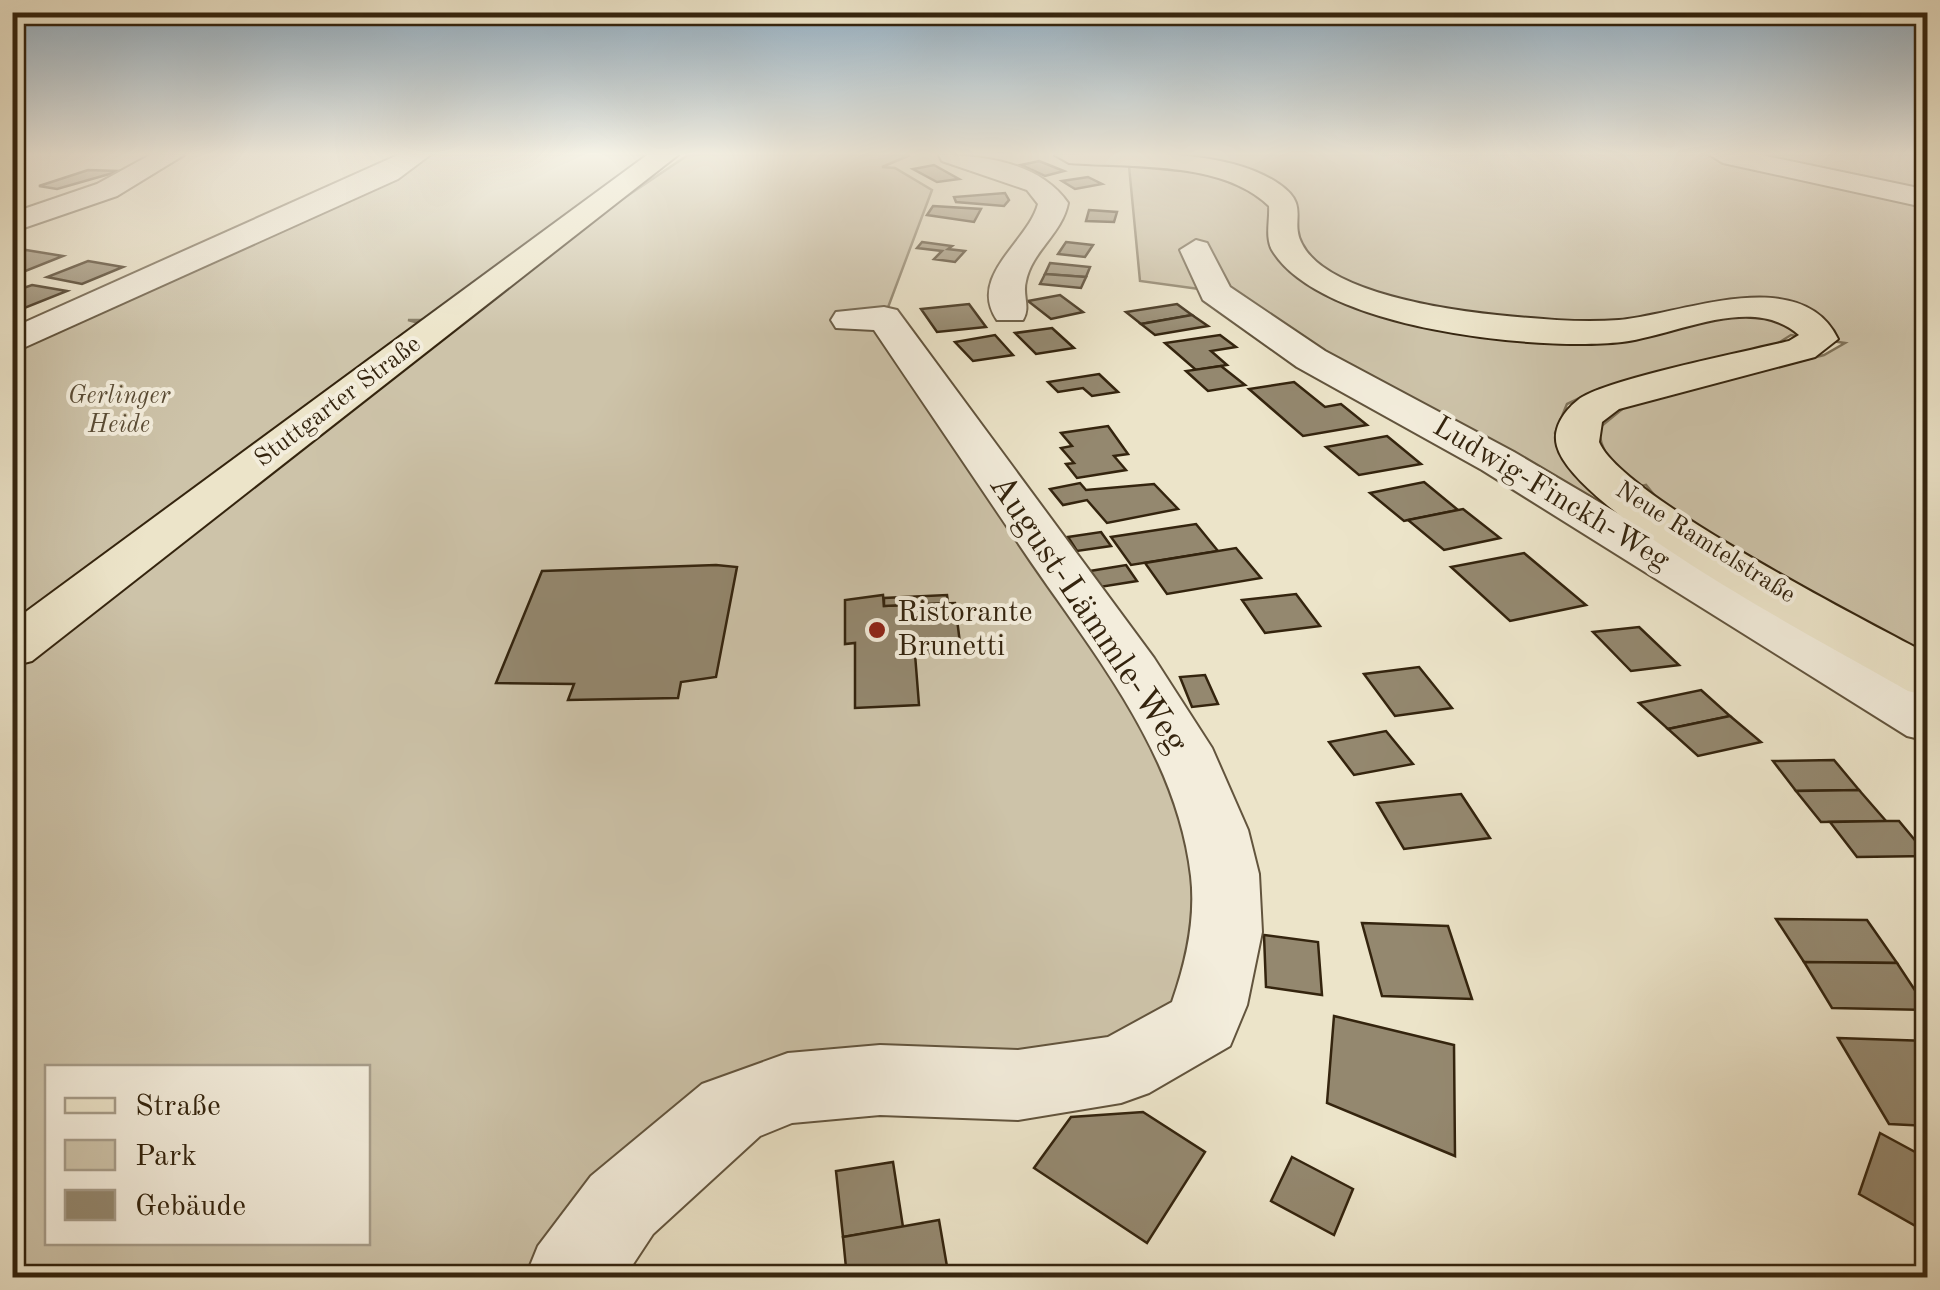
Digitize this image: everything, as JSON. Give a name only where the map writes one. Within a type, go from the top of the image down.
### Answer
[{"type":"main road","name":"Stuttgarter Straße","points":[[12,649],[585,215]]},
{"type":"main road","name":"Neue Ramtelstraße","points":[[1284,215],[1284,239],[1298,261],[1333,283],[1392,306],[1465,323],[1544,332],[1620,330],[1740,308],[1777,312],[1812,327],[1819,339],[1802,348],[1604,400],[1582,419],[1577,434],[1581,452],[1632,502],[1928,678]]},
{"type":"street","points":[[12,224],[37,215]]},
{"type":"street","points":[[12,342],[294,215]]},
{"type":"street","points":[[1010,312],[1006,301],[1017,258],[1048,226],[1051,215]]},
{"type":"street","name":"Ludwig-Finckh-Weg","points":[[1196,250],[1215,293],[1311,359],[1498,461],[1928,722]]},
{"type":"street","name":"August-Lämmle-Weg","points":[[570,1278],[622,1206],[731,1110],[788,1088],[880,1080],[1018,1086],[1121,1069],[1203,1023],[1225,959],[1226,880],[1220,847],[1198,782],[1155,701],[884,318],[849,320]]},
{"type":"green space","name":"Gerlinger Heide","points":[[302,215],[565,215],[423,320],[408,320],[419,323],[13,632],[13,344]]},
{"type":"green space","points":[[599,215],[923,215],[884,318],[1198,782],[1203,1023],[788,1088],[570,1277],[13,1278],[13,667],[523,266]]},
{"type":"green space","points":[[1134,215],[1927,215],[1927,666],[1668,512],[1646,485],[1637,487],[1617,468],[1600,438],[1599,428],[1626,406],[1824,355],[1845,343],[1791,335],[1775,345],[1599,389],[1567,404],[1555,433],[1559,446],[1927,714],[1221,292],[1140,281]]},
{"type":"building","points":[[928,215],[978,215],[974,222]]},
{"type":"building","points":[[1088,215],[1116,215],[1114,222],[1086,221]]},
{"type":"building","points":[[922,242],[965,251],[955,262],[934,259],[942,251],[917,248]]},
{"type":"building","points":[[1066,242],[1093,245],[1085,257],[1058,254]]},
{"type":"building","points":[[26,250],[63,256],[23,272],[12,270],[12,255]]},
{"type":"building","points":[[88,261],[123,267],[82,284],[47,277]]},
{"type":"building","points":[[1050,263],[1090,267],[1086,277],[1045,274]]},
{"type":"building","points":[[1045,274],[1086,277],[1081,288],[1040,284]]},
{"type":"building","points":[[32,285],[67,291],[12,313],[12,292]]},
{"type":"building","points":[[1060,295],[1083,312],[1051,319],[1028,301]]},
{"type":"building","points":[[969,304],[986,327],[937,332],[921,309]]},
{"type":"building","points":[[1177,304],[1192,315],[1141,324],[1126,312]]},
{"type":"building","points":[[1192,315],[1208,326],[1155,335],[1141,324]]},
{"type":"building","points":[[1052,328],[1074,348],[1036,354],[1015,333]]},
{"type":"building","points":[[995,335],[1013,355],[973,361],[955,342]]},
{"type":"building","points":[[1220,335],[1236,347],[1211,351],[1227,365],[1196,370],[1165,343]]},
{"type":"building","points":[[1221,366],[1245,385],[1208,391],[1186,371]]},
{"type":"building","points":[[1099,374],[1118,392],[1092,396],[1083,388],[1058,392],[1048,382]]},
{"type":"building","points":[[1294,382],[1325,407],[1341,404],[1367,425],[1303,436],[1249,389]]},
{"type":"building","points":[[1108,426],[1128,454],[1114,456],[1126,470],[1077,478],[1066,464],[1074,463],[1061,448],[1072,446],[1061,433]]},
{"type":"building","points":[[1387,436],[1421,464],[1359,475],[1326,447]]},
{"type":"building","points":[[1424,482],[1458,510],[1404,521],[1370,493]]},
{"type":"building","points":[[1080,483],[1086,490],[1154,484],[1178,509],[1107,523],[1087,500],[1063,505],[1050,489]]},
{"type":"building","points":[[1463,509],[1500,538],[1444,550],[1408,520]]},
{"type":"building","points":[[1196,524],[1218,551],[1131,565],[1111,537]]},
{"type":"building","points":[[1101,532],[1111,546],[1077,551],[1068,537]]},
{"type":"building","points":[[1236,548],[1261,578],[1167,594],[1145,563]]},
{"type":"building","points":[[1524,553],[1586,605],[1510,621],[1451,567]]},
{"type":"building","points":[[1126,565],[1137,581],[1100,587],[1090,571]]},
{"type":"building","points":[[737,567],[716,677],[681,682],[678,698],[568,700],[574,684],[496,683],[542,571]]},
{"type":"building","points":[[1296,594],[1320,626],[1265,633],[1242,600]]},
{"type":"building","points":[[883,595],[884,606],[955,603],[961,651],[915,654],[919,705],[855,708],[855,643],[845,644],[845,600]]},
{"type":"building","points":[[947,595],[948,603],[884,606],[884,598]]},
{"type":"building","points":[[1639,627],[1679,665],[1631,671],[1593,632]]},
{"type":"building","points":[[1419,667],[1452,708],[1395,716],[1364,674]]},
{"type":"building","points":[[1205,675],[1218,704],[1192,707],[1180,677]]},
{"type":"building","points":[[1701,690],[1730,716],[1668,729],[1639,703]]},
{"type":"building","points":[[1730,716],[1761,742],[1698,756],[1668,729]]},
{"type":"building","points":[[1386,731],[1413,764],[1354,775],[1329,742]]},
{"type":"building","points":[[1834,760],[1859,790],[1796,791],[1773,761]]},
{"type":"building","points":[[1859,790],[1886,821],[1821,822],[1796,791]]},
{"type":"building","points":[[1461,794],[1490,838],[1404,849],[1377,803]]},
{"type":"building","points":[[1899,821],[1928,856],[1857,857],[1830,822]]},
{"type":"building","points":[[1776,919],[1867,920],[1897,963],[1804,962]]},
{"type":"building","points":[[1362,923],[1448,926],[1472,999],[1382,996]]},
{"type":"building","points":[[1264,935],[1318,942],[1322,995],[1266,987]]},
{"type":"building","points":[[1804,962],[1897,963],[1928,1010],[1832,1008]]},
{"type":"building","points":[[1334,1016],[1454,1045],[1455,1156],[1327,1103]]},
{"type":"building","points":[[1838,1038],[1928,1041],[1928,1126],[1889,1124]]},
{"type":"building","points":[[1143,1112],[1205,1152],[1147,1243],[1034,1168],[1071,1117]]},
{"type":"building","points":[[1880,1133],[1928,1159],[1928,1233],[1859,1194]]},
{"type":"building","points":[[1292,1157],[1353,1189],[1334,1235],[1271,1201]]},
{"type":"building","points":[[893,1162],[903,1227],[843,1237],[836,1171]]},
{"type":"building","points":[[939,1220],[949,1278],[847,1278],[843,1237]]},
{"type":"place","name":"Ristorante Brunetti","points":[[877,630]]}]
